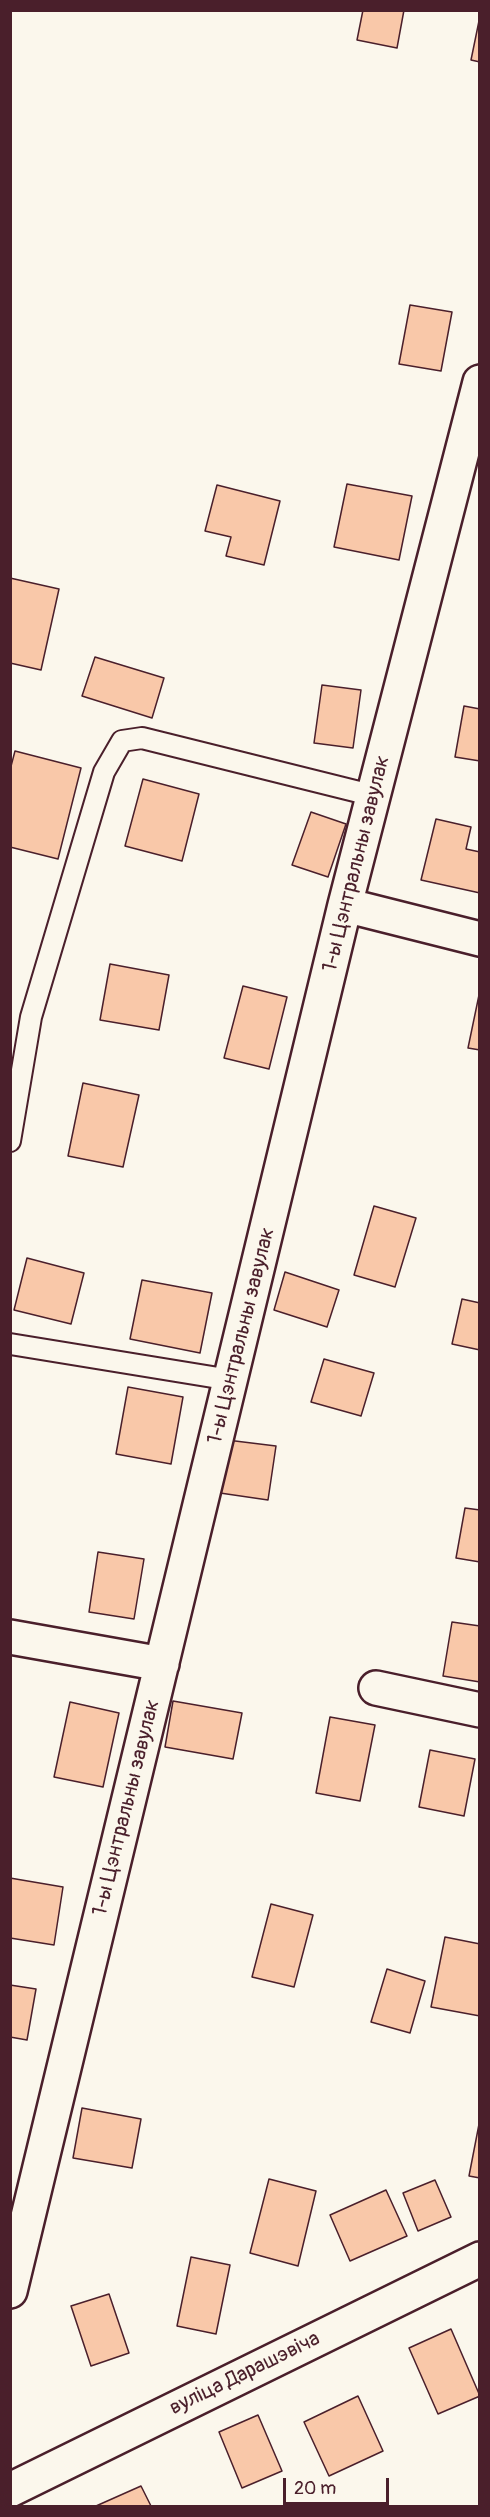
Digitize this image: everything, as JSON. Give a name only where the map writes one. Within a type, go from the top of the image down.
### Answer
[{"type":"street","name":"1-ы Цэнтральны завулак","points":[[10,2291],[345,904],[375,796],[480,382]]},
{"type":"street","points":[[345,904],[480,939]]},
{"type":"street","points":[[10,1637],[162,1664]]},
{"type":"street","points":[[376,1688],[480,1710]]},
{"type":"street","name":"вуліца Дарашэвіча","points":[[10,2490],[480,2259]]},
{"type":"lane","points":[[10,1141],[31,1017],[104,771],[122,741],[142,738],[375,796]]},
{"type":"lane","points":[[10,1344],[231,1380]]},
{"type":"building","points":[[363,10],[404,10],[397,48],[357,40]]},
{"type":"building","points":[[480,16],[480,62],[471,60]]},
{"type":"building","points":[[410,305],[452,312],[441,371],[399,364]]},
{"type":"building","points":[[347,484],[412,496],[399,560],[334,547]]},
{"type":"building","points":[[217,485],[280,501],[264,565],[226,556],[231,537],[205,531]]},
{"type":"building","points":[[10,578],[59,589],[41,670],[10,663]]},
{"type":"building","points":[[95,657],[164,678],[152,718],[82,696]]},
{"type":"building","points":[[322,685],[361,690],[353,748],[314,743]]},
{"type":"building","points":[[464,706],[480,709],[480,761],[455,757]]},
{"type":"building","points":[[15,751],[81,768],[58,859],[10,847],[10,770]]},
{"type":"building","points":[[143,779],[199,794],[182,861],[125,846]]},
{"type":"building","points":[[311,812],[346,824],[328,877],[292,865]]},
{"type":"building","points":[[436,819],[471,827],[466,849],[480,852],[480,893],[421,880]]},
{"type":"building","points":[[110,964],[169,975],[159,1030],[100,1020]]},
{"type":"building","points":[[243,986],[287,997],[269,1069],[224,1058]]},
{"type":"building","points":[[480,995],[480,1050],[468,1048]]},
{"type":"building","points":[[83,1083],[139,1095],[123,1167],[68,1156]]},
{"type":"building","points":[[374,1206],[416,1218],[395,1287],[354,1275]]},
{"type":"building","points":[[27,1258],[84,1273],[71,1324],[14,1310]]},
{"type":"building","points":[[285,1272],[339,1290],[327,1327],[274,1310]]},
{"type":"building","points":[[142,1280],[212,1293],[200,1353],[130,1339]]},
{"type":"building","points":[[462,1299],[480,1303],[480,1350],[452,1344]]},
{"type":"building","points":[[324,1359],[374,1373],[361,1416],[311,1402]]},
{"type":"building","points":[[128,1387],[183,1397],[171,1464],[116,1454]]},
{"type":"building","points":[[227,1440],[276,1446],[268,1500],[220,1493]]},
{"type":"building","points":[[465,1508],[480,1510],[480,1562],[456,1558]]},
{"type":"building","points":[[98,1552],[144,1559],[134,1619],[89,1612]]},
{"type":"building","points":[[452,1622],[480,1626],[480,1682],[443,1676]]},
{"type":"building","points":[[173,1701],[242,1713],[233,1759],[165,1747]]},
{"type":"building","points":[[70,1702],[119,1713],[103,1787],[54,1777]]},
{"type":"building","points":[[330,1717],[375,1725],[360,1801],[316,1793]]},
{"type":"building","points":[[430,1750],[475,1759],[464,1816],[419,1807]]},
{"type":"building","points":[[10,1878],[63,1887],[54,1945],[10,1938]]},
{"type":"building","points":[[271,1904],[313,1915],[294,1987],[252,1977]]},
{"type":"building","points":[[445,1937],[480,1944],[480,2016],[431,2007]]},
{"type":"building","points":[[387,1969],[425,1981],[410,2033],[371,2022]]},
{"type":"building","points":[[10,1985],[36,1989],[27,2040],[10,2037]]},
{"type":"building","points":[[82,2108],[141,2119],[132,2168],[73,2158]]},
{"type":"building","points":[[480,2119],[480,2178],[469,2176]]},
{"type":"building","points":[[269,2179],[316,2191],[298,2266],[250,2253]]},
{"type":"building","points":[[435,2180],[451,2217],[418,2231],[403,2193]]},
{"type":"building","points":[[386,2190],[407,2236],[350,2261],[330,2215]]},
{"type":"building","points":[[191,2257],[230,2265],[216,2334],[177,2326]]},
{"type":"building","points":[[109,2294],[129,2353],[91,2366],[71,2306]]},
{"type":"building","points":[[451,2329],[480,2396],[438,2414],[409,2348]]},
{"type":"building","points":[[358,2396],[383,2451],[329,2476],[304,2422]]},
{"type":"building","points":[[258,2415],[282,2471],[242,2488],[219,2432]]},
{"type":"building","points":[[141,2486],[151,2506],[96,2506]]}]
